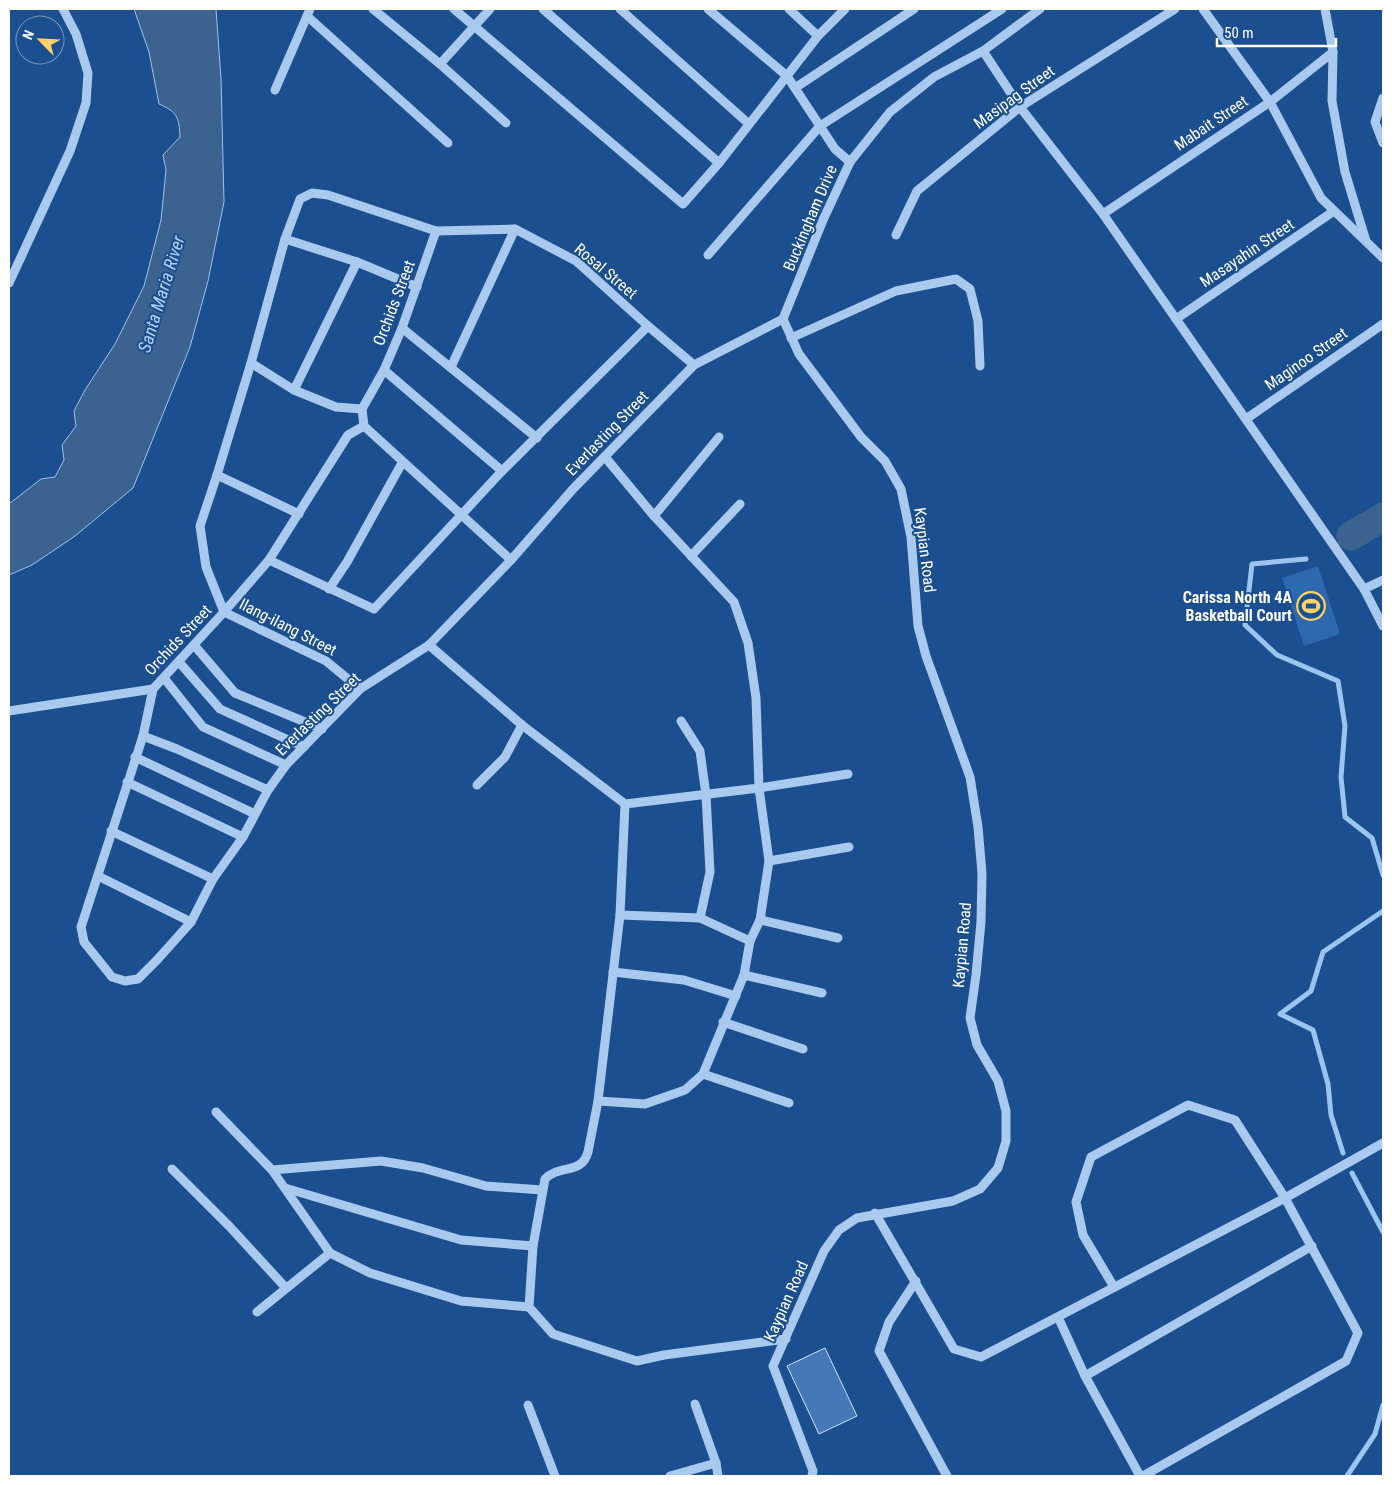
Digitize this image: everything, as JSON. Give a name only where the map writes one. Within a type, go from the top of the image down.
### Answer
[{"type":"street","points":[[9,283],[70,151],[86,102],[88,73],[76,34],[63,9]]},
{"type":"street","points":[[373,9],[440,64],[506,123]]},
{"type":"street","points":[[454,9],[683,204],[750,124],[818,36],[845,9]]},
{"type":"street","points":[[440,64],[490,9]]},
{"type":"street","points":[[543,9],[718,163]]},
{"type":"street","points":[[620,9],[750,124]]},
{"type":"street","points":[[708,9],[787,76],[835,148],[850,162]]},
{"type":"street","points":[[789,9],[818,36]]},
{"type":"street","points":[[795,88],[914,9]]},
{"type":"street","points":[[708,254],[820,126],[1002,9]]},
{"type":"street","name":"Buckingham Drive","points":[[783,319],[823,220],[850,162],[890,112],[934,77],[982,51],[1040,9]]},
{"type":"street","name":"Masipag Street","points":[[896,235],[917,191],[1020,107],[1175,9]]},
{"type":"street","points":[[1203,9],[1270,102],[1321,198],[1383,258]]},
{"type":"street","points":[[1325,9],[1333,52],[1332,101],[1345,172],[1366,242]]},
{"type":"street","points":[[275,90],[309,13],[448,142]]},
{"type":"street","points":[[982,51],[1020,107],[1103,214],[1246,419],[1364,589],[1383,626]]},
{"type":"street","name":"Mabait Street","points":[[1103,214],[1270,102],[1333,52]]},
{"type":"street","points":[[1383,98],[1375,122],[1383,143]]},
{"type":"street","name":"Rosal Street","points":[[285,239],[300,199],[312,193],[328,195],[436,231],[515,229],[576,261],[694,365]]},
{"type":"street","name":"Masayahin Street","points":[[1176,319],[1334,211]]},
{"type":"street","points":[[451,367],[515,229]]},
{"type":"street","name":"Orchids Street","points":[[362,409],[384,370],[402,328],[436,231]]},
{"type":"street","points":[[224,612],[206,567],[200,526],[218,475],[285,239],[357,262],[417,287]]},
{"type":"street","points":[[294,390],[357,262]]},
{"type":"street","points":[[791,338],[896,290],[956,280],[970,289],[978,320],[980,366]]},
{"type":"street","name":"Kaypian Road","points":[[783,319],[799,354],[862,437],[885,461],[901,489],[911,537],[918,626],[926,656],[970,777],[978,827],[982,873],[982,922],[970,1018],[977,1045],[998,1081],[1006,1111],[1006,1142],[998,1168],[980,1189],[953,1201],[875,1213],[857,1218],[839,1230],[824,1251],[773,1366],[813,1471],[812,1476]]},
{"type":"street","name":"Everlasting Street","points":[[125,981],[138,979],[191,922],[213,879],[243,837],[268,790],[286,765],[360,689],[429,646],[605,457],[694,365],[783,319]]},
{"type":"street","name":"Maginoo Street","points":[[1246,419],[1383,324]]},
{"type":"street","points":[[269,560],[374,609],[502,471],[648,326]]},
{"type":"street","points":[[402,328],[537,438]]},
{"type":"street","points":[[251,363],[294,390],[336,407],[362,409],[364,426],[402,463],[511,560]]},
{"type":"street","points":[[384,370],[502,471]]},
{"type":"street","name":"Orchids Street","points":[[125,981],[112,977],[84,942],[81,927],[143,736],[153,689],[269,560],[348,435],[364,426]]},
{"type":"street","points":[[654,516],[719,437]]},
{"type":"street","points":[[598,1101],[645,1104],[685,1090],[703,1074],[744,975],[750,942],[760,920],[769,861],[759,788],[756,698],[748,643],[734,602],[654,516],[605,457]]},
{"type":"street","points":[[329,589],[347,562],[402,463]]},
{"type":"street","points":[[218,475],[299,514]]},
{"type":"street","points":[[691,556],[740,504]]},
{"type":"street","points":[[1364,589],[1383,580]]},
{"type":"street","name":"Ilang-ilang Street","points":[[224,612],[326,661],[360,689]]},
{"type":"street","points":[[194,645],[236,693],[322,729]]},
{"type":"street","points":[[429,646],[522,725],[625,804],[759,788],[848,774]]},
{"type":"street","points":[[179,662],[220,709],[304,747]]},
{"type":"street","points":[[164,678],[203,728],[286,765]]},
{"type":"street","points":[[9,711],[153,689]]},
{"type":"street","points":[[681,721],[700,751],[706,795],[710,872],[700,918]]},
{"type":"street","points":[[477,784],[505,757],[522,725]]},
{"type":"street","points":[[143,736],[177,749],[268,790]]},
{"type":"street","points":[[135,757],[255,814]]},
{"type":"street","points":[[127,782],[243,837]]},
{"type":"street","points":[[529,1307],[533,1246],[545,1179],[550,1173],[581,1165],[586,1158],[598,1101],[620,915],[625,804]]},
{"type":"street","points":[[111,832],[213,879]]},
{"type":"street","points":[[769,861],[849,847]]},
{"type":"street","points":[[98,876],[191,922]]},
{"type":"street","points":[[620,915],[700,918],[750,942]]},
{"type":"street","points":[[760,920],[838,938]]},
{"type":"street","points":[[613,972],[684,980],[736,996]]},
{"type":"street","points":[[744,975],[822,992]]},
{"type":"street","points":[[724,1022],[803,1049]]},
{"type":"street","points":[[703,1074],[789,1103]]},
{"type":"street","points":[[1058,1317],[1085,1376],[1141,1476],[1346,1361],[1358,1333],[1285,1198],[1235,1120],[1188,1105],[1090,1157],[1076,1202],[1083,1235],[1114,1287]]},
{"type":"street","points":[[216,1112],[272,1170],[330,1253],[370,1273],[461,1301],[529,1307],[553,1334],[637,1361],[664,1355],[786,1339]]},
{"type":"street","points":[[875,1213],[954,1349],[980,1357],[1285,1198],[1383,1142]]},
{"type":"street","points":[[272,1170],[381,1161],[423,1168],[486,1186],[542,1190]]},
{"type":"street","points":[[172,1169],[230,1227],[286,1288]]},
{"type":"street","points":[[285,1188],[461,1240],[533,1246]]},
{"type":"street","points":[[1085,1376],[1312,1246]]},
{"type":"street","points":[[256,1312],[330,1253]]},
{"type":"street","points":[[916,1281],[889,1322],[879,1351],[947,1476]]},
{"type":"street","points":[[696,1404],[716,1463],[718,1476]]},
{"type":"street","points":[[528,1405],[555,1476]]},
{"type":"street","points":[[670,1476],[716,1463]]},
{"type":"shaded area","name":"Carissa North 4A Basketball Court","points":[[1318,566],[1340,634],[1304,646],[1282,578]]},
{"type":"water","name":"Santa Maria River","points":[[134,9],[216,9],[221,79],[224,202],[208,281],[190,347],[133,488],[75,536],[32,565],[9,575],[9,504],[41,479],[55,477],[64,460],[62,445],[76,426],[74,411],[85,390],[115,344],[144,286],[161,220],[166,170],[163,155],[180,137],[176,116],[159,104],[149,52]]},
{"type":"building","points":[[825,1348],[857,1416],[819,1434],[787,1366]]},
{"type":"waterway","points":[[1351,536],[1383,517]]},
{"type":"waterway","points":[[1306,559],[1252,564],[1245,625],[1277,655],[1338,681],[1345,726],[1341,777],[1345,817],[1372,838],[1383,875]]},
{"type":"waterway","points":[[1343,1153],[1331,1115],[1328,1084],[1313,1030],[1280,1014],[1311,991],[1323,952],[1383,911]]},
{"type":"waterway","points":[[1352,1173],[1383,1232]]},
{"type":"waterway","points":[[1347,1476],[1375,1434],[1383,1405]]},
{"type":"place","name":"Carissa North 4A Basketball Court","points":[[1311,606]]}]
